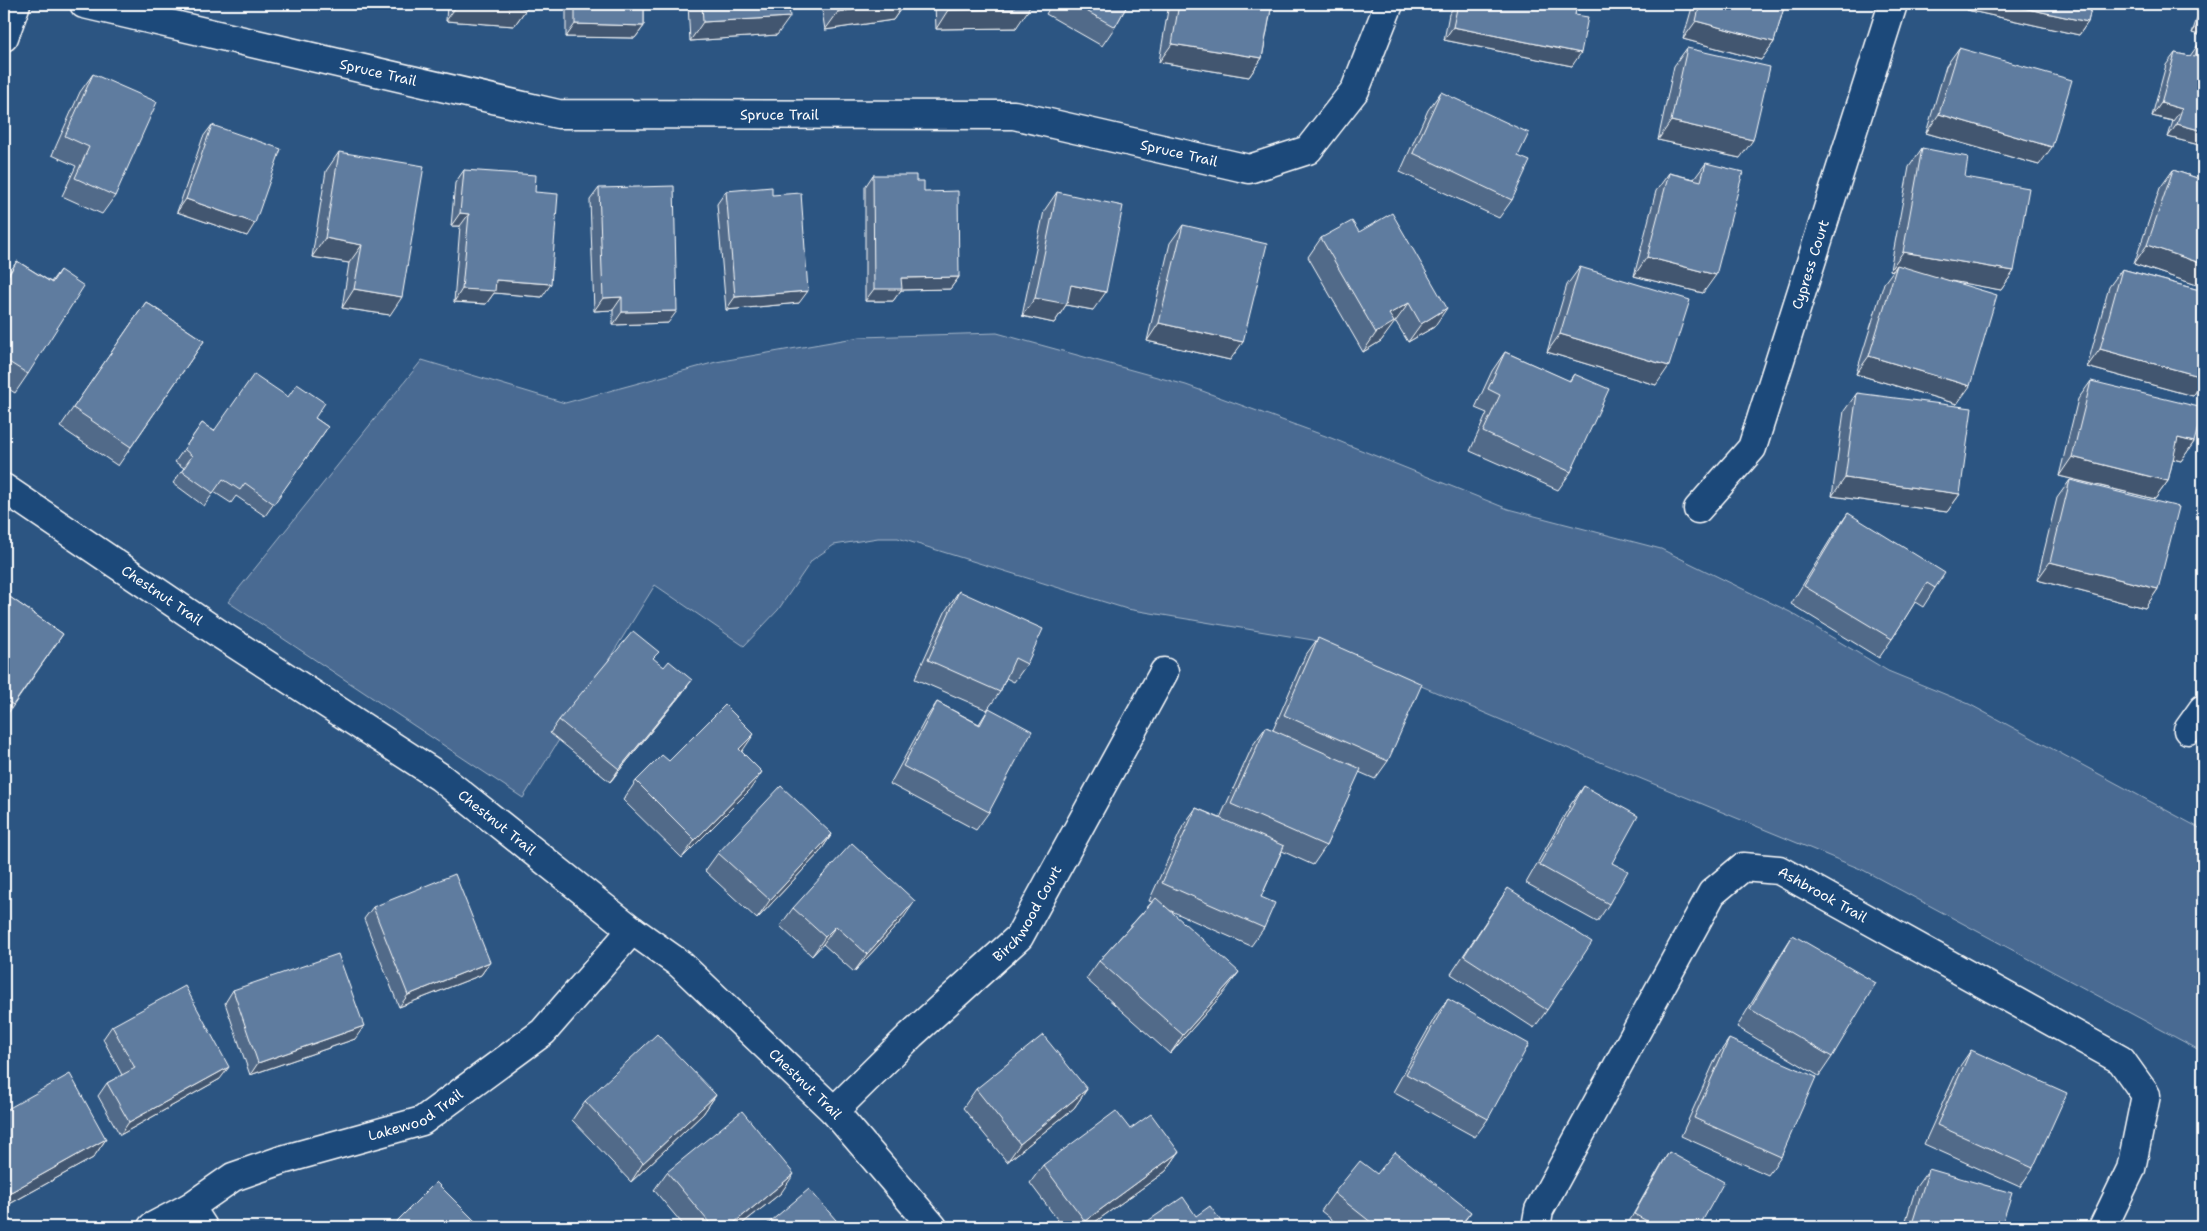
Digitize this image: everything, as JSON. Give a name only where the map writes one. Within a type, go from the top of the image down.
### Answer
[{"type":"street","points":[[4,37],[16,4]]},
{"type":"street","name":"Spruce Trail","points":[[84,4],[558,114],[1014,115],[1249,168],[1308,150],[1355,90],[1389,4]]},
{"type":"street","name":"Cypress Court","points":[[1698,509],[1752,448],[1893,4]]},
{"type":"street","name":"Chestnut Trail","points":[[4,488],[218,633],[440,777],[632,930],[680,964],[834,1111],[933,1227]]},
{"type":"street","name":"Birchwood Court","points":[[834,1111],[911,1034],[1019,937],[1164,672]]},
{"type":"street","name":"Ashbrook Trail","points":[[1536,1227],[1539,1210],[1712,893],[1743,867],[1779,870],[2121,1060],[2146,1095],[2131,1169],[2103,1227]]},
{"type":"street","name":"Lakewood Trail","points":[[152,1227],[197,1217],[233,1177],[282,1160],[422,1121],[543,1032],[632,930]]},
{"type":"shaded area","points":[[997,333],[1186,385],[1331,438],[1508,509],[1661,549],[1790,612],[1888,671],[1969,704],[2203,830],[2203,1052],[1863,870],[1593,759],[1313,640],[1127,609],[898,538],[878,538],[834,545],[812,560],[778,610],[744,646],[655,585],[523,798],[228,602],[422,360],[565,403],[716,362],[860,337]]},
{"type":"building","points":[[473,4],[527,4],[527,8]]},
{"type":"building","points":[[575,4],[644,4],[644,26],[575,24]]},
{"type":"building","points":[[702,4],[789,4],[790,17],[703,22]]},
{"type":"building","points":[[837,4],[891,4],[838,12]]},
{"type":"building","points":[[948,4],[1029,4],[1029,9],[948,10]]},
{"type":"building","points":[[1074,4],[1128,4],[1115,27]]},
{"type":"building","points":[[1179,4],[1272,4],[1262,58],[1172,44]]},
{"type":"building","points":[[1458,4],[1577,4],[1575,15],[1588,17],[1581,53],[1453,27]]},
{"type":"building","points":[[1700,4],[1785,4],[1774,42],[1696,21]]},
{"type":"building","points":[[2005,4],[2092,4],[2088,22]]},
{"type":"building","points":[[2198,45],[2203,47],[2203,131],[2177,124],[2182,109],[2161,103],[2175,53],[2195,57]]},
{"type":"building","points":[[1687,48],[1770,67],[1753,140],[1671,121]]},
{"type":"building","points":[[1959,48],[2072,80],[2052,147],[1939,114]]},
{"type":"building","points":[[93,74],[157,102],[115,196],[75,178],[89,147],[65,136]]},
{"type":"building","points":[[1441,92],[1529,133],[1518,156],[1530,161],[1512,200],[1413,153]]},
{"type":"building","points":[[212,125],[281,149],[255,223],[186,199]]},
{"type":"building","points":[[1922,148],[1968,157],[1965,177],[2029,188],[2014,271],[1903,252]]},
{"type":"building","points":[[339,152],[424,166],[402,297],[354,289],[362,245],[325,238]]},
{"type":"building","points":[[1706,163],[1743,172],[1716,275],[1647,257],[1669,173],[1701,181]]},
{"type":"building","points":[[464,170],[536,175],[535,192],[558,194],[551,284],[496,280],[495,291],[462,289],[469,214],[460,213]]},
{"type":"building","points":[[2173,170],[2203,180],[2203,264],[2147,245]]},
{"type":"building","points":[[873,175],[916,175],[916,181],[924,181],[924,192],[958,191],[959,277],[901,278],[902,289],[874,289]]},
{"type":"building","points":[[674,186],[677,311],[622,312],[622,297],[603,298],[599,188]]},
{"type":"building","points":[[772,187],[772,195],[801,193],[808,291],[735,297],[726,191]]},
{"type":"building","points":[[1057,192],[1123,206],[1106,292],[1071,285],[1067,304],[1035,298]]},
{"type":"building","points":[[1392,213],[1447,308],[1421,324],[1409,303],[1389,314],[1394,322],[1376,333],[1321,238],[1352,221],[1359,232]]},
{"type":"building","points":[[1183,225],[1267,244],[1243,342],[1159,323]]},
{"type":"building","points":[[17,261],[52,283],[60,270],[84,286],[28,374],[4,359],[4,283]]},
{"type":"building","points":[[1897,265],[1997,295],[1970,386],[1869,356]]},
{"type":"building","points":[[1580,267],[1690,300],[1669,366],[1560,334]]},
{"type":"building","points":[[2122,269],[2203,291],[2203,377],[2100,349]]},
{"type":"building","points":[[146,302],[204,341],[131,447],[73,408]]},
{"type":"building","points":[[1505,352],[1570,381],[1574,374],[1609,389],[1571,472],[1483,432],[1500,395],[1488,389]]},
{"type":"building","points":[[254,374],[288,397],[297,384],[325,403],[315,418],[328,427],[274,504],[245,483],[240,490],[223,479],[213,493],[182,471],[192,456],[184,449],[202,423],[214,431]]},
{"type":"building","points":[[2091,381],[2203,408],[2194,442],[2178,438],[2168,481],[2072,457]]},
{"type":"building","points":[[1857,393],[1972,408],[1960,494],[1845,478]]},
{"type":"building","points":[[2070,480],[2179,507],[2158,589],[2050,562]]},
{"type":"building","points":[[1848,513],[1945,573],[1935,588],[1927,583],[1892,639],[1804,586]]},
{"type":"building","points":[[959,591],[1043,629],[1027,664],[1015,658],[1000,692],[928,660]]},
{"type":"building","points":[[4,593],[63,634],[13,705],[4,699]]},
{"type":"building","points":[[633,631],[659,652],[653,658],[664,667],[669,661],[692,680],[619,769],[559,720]]},
{"type":"building","points":[[1318,638],[1422,684],[1388,761],[1284,715]]},
{"type":"building","points":[[937,702],[980,725],[989,708],[1032,731],[989,812],[903,766]]},
{"type":"building","points":[[725,705],[754,734],[739,749],[762,772],[695,840],[636,781],[662,755],[669,761]]},
{"type":"building","points":[[1266,727],[1361,769],[1326,846],[1231,804]]},
{"type":"building","points":[[781,786],[832,834],[770,900],[718,853]]},
{"type":"building","points":[[1584,786],[1638,816],[1612,863],[1628,871],[1609,904],[1539,865]]},
{"type":"building","points":[[1196,808],[1284,846],[1261,897],[1275,903],[1264,928],[1162,883]]},
{"type":"building","points":[[852,843],[915,901],[867,954],[836,926],[825,937],[793,908]]},
{"type":"building","points":[[455,874],[490,962],[408,995],[373,907]]},
{"type":"building","points":[[1508,888],[1592,942],[1547,1010],[1464,956]]},
{"type":"building","points":[[1156,898],[1239,972],[1183,1035],[1099,961]]},
{"type":"building","points":[[1793,935],[1876,983],[1832,1057],[1750,1009]]},
{"type":"building","points":[[338,954],[364,1026],[258,1063],[233,990]]},
{"type":"building","points":[[185,986],[229,1067],[129,1122],[107,1083],[135,1068],[112,1026]]},
{"type":"building","points":[[1448,999],[1529,1044],[1488,1119],[1406,1074]]},
{"type":"building","points":[[657,1034],[716,1095],[643,1163],[585,1101]]},
{"type":"building","points":[[1043,1035],[1087,1089],[1020,1144],[976,1089]]},
{"type":"building","points":[[1729,1039],[1816,1077],[1781,1157],[1694,1118]]},
{"type":"building","points":[[1971,1050],[2067,1093],[2033,1168],[1937,1125]]},
{"type":"building","points":[[70,1074],[106,1139],[11,1192],[4,1180],[4,1111]]},
{"type":"building","points":[[742,1111],[794,1174],[729,1227],[713,1227],[667,1172]]},
{"type":"building","points":[[1116,1111],[1130,1129],[1151,1114],[1179,1152],[1085,1221],[1043,1165]]},
{"type":"building","points":[[1395,1152],[1471,1212],[1459,1227],[1377,1227],[1334,1193],[1360,1161],[1377,1174]]},
{"type":"building","points":[[1669,1152],[1724,1182],[1699,1227],[1658,1227],[1634,1214]]},
{"type":"building","points":[[1929,1169],[2012,1193],[2001,1227],[1911,1227]]},
{"type":"building","points":[[436,1182],[481,1227],[391,1227]]},
{"type":"building","points":[[809,1189],[842,1227],[764,1227]]},
{"type":"building","points":[[1183,1197],[1196,1216],[1210,1206],[1225,1227],[1139,1227]]}]
